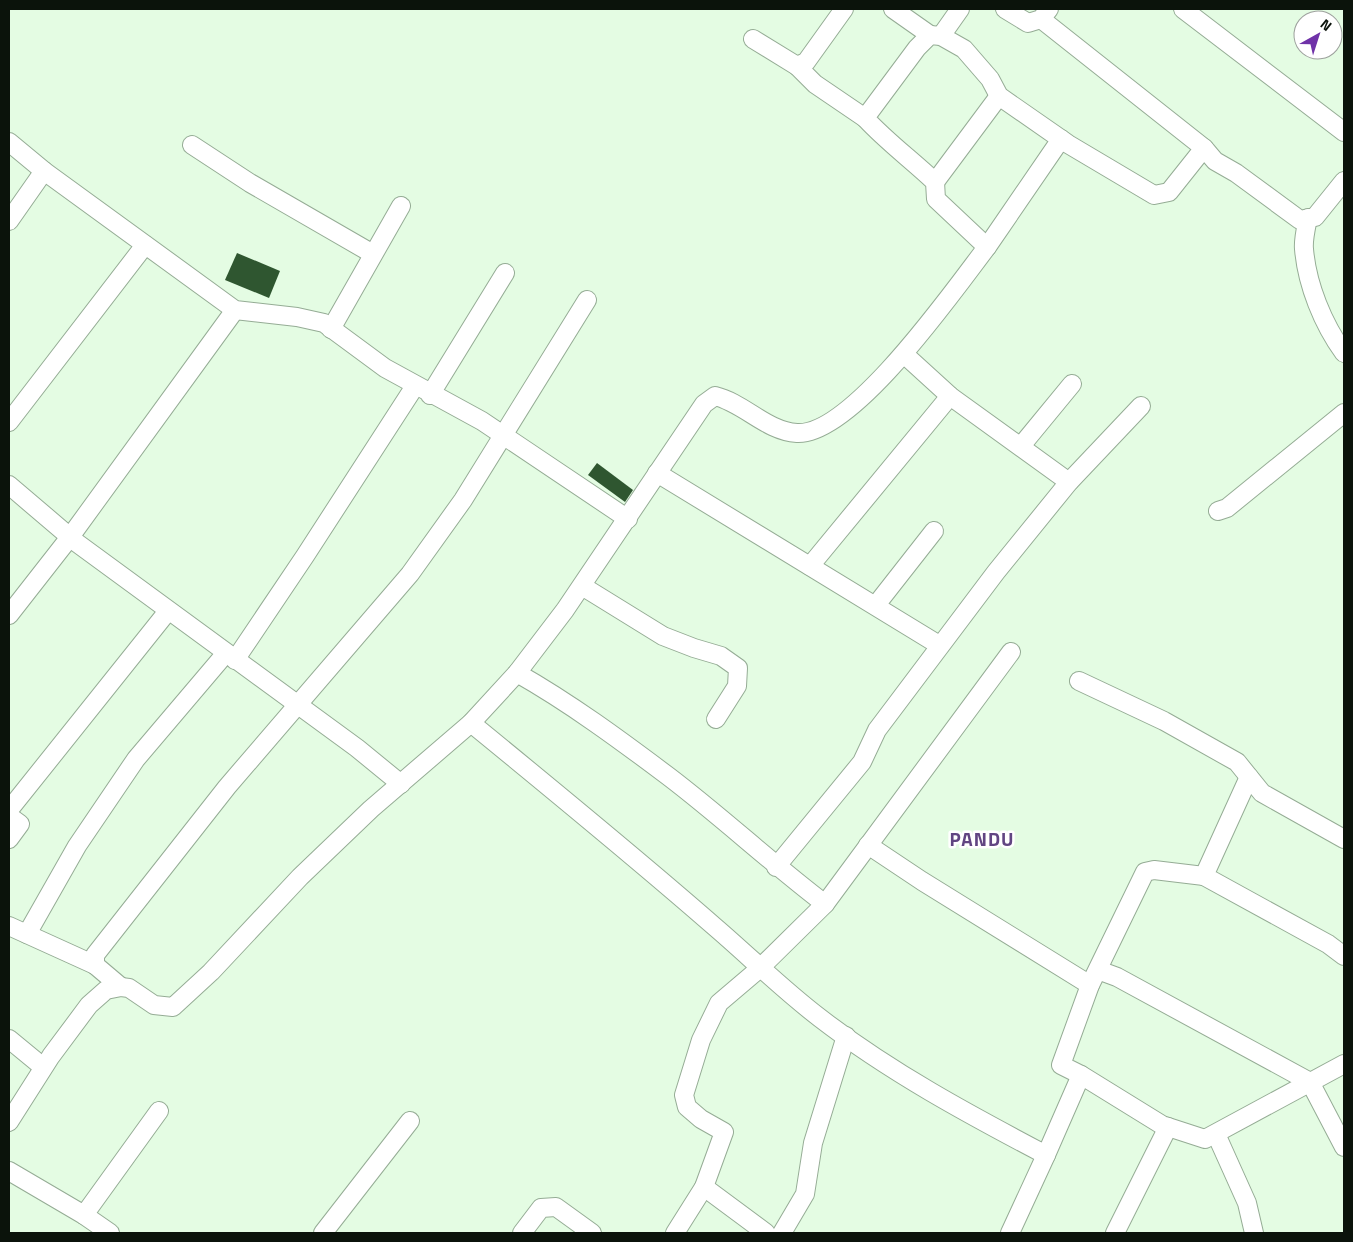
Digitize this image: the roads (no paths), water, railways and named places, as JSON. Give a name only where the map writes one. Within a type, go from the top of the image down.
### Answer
[{"type":"street","points":[[797,66],[806,62],[844,9]]},
{"type":"street","points":[[892,9],[964,49],[990,79],[999,96],[1061,139],[1154,195],[1169,192],[1204,148]]},
{"type":"street","points":[[865,118],[917,48],[936,35],[960,9]]},
{"type":"street","points":[[1005,9],[1028,23],[1045,14],[1204,148],[1215,161],[1236,173],[1300,220],[1315,218],[1344,181]]},
{"type":"street","points":[[1183,9],[1344,132]]},
{"type":"street","points":[[753,39],[797,66],[815,84],[865,118],[882,137],[914,161],[935,182]]},
{"type":"street","points":[[987,247],[936,199],[935,182],[999,96]]},
{"type":"street","points":[[9,1122],[43,1067],[89,1005],[106,990],[120,987],[129,988],[154,1005],[173,1007],[211,972],[300,877],[371,809],[471,723],[517,673],[582,586],[704,404],[715,396],[730,400],[775,428],[797,433],[814,431],[852,405],[905,355],[987,247],[1061,139]]},
{"type":"street","points":[[9,142],[44,170],[235,310],[324,322],[385,368],[482,421],[628,518]]},
{"type":"street","points":[[192,145],[250,183],[373,254]]},
{"type":"street","points":[[9,221],[44,170]]},
{"type":"street","points":[[331,329],[401,206]]},
{"type":"street","points":[[1308,218],[1303,248],[1312,287],[1332,335],[1342,346]]},
{"type":"street","points":[[9,422],[145,245]]},
{"type":"street","points":[[27,934],[77,846],[136,759],[230,656],[305,556],[505,274]]},
{"type":"street","points":[[95,964],[95,955],[227,787],[410,574],[463,500],[587,300]]},
{"type":"street","points":[[9,615],[70,537],[235,310]]},
{"type":"street","points":[[905,355],[950,396],[1069,482]]},
{"type":"street","points":[[1021,446],[1072,384]]},
{"type":"street","points":[[810,566],[950,396]]},
{"type":"street","points":[[776,867],[862,762],[877,730],[939,645],[1069,482],[1141,406]]},
{"type":"street","points":[[1218,511],[1227,508],[1344,413]]},
{"type":"street","points":[[657,473],[939,645]]},
{"type":"street","points":[[9,485],[70,537],[168,611],[357,748],[401,784]]},
{"type":"street","points":[[876,605],[934,531]]},
{"type":"street","points":[[582,586],[663,636],[721,656],[738,668],[738,686],[716,719]]},
{"type":"street","points":[[9,810],[168,611]]},
{"type":"street","points":[[675,1233],[704,1187],[724,1132],[701,1119],[687,1106],[684,1095],[701,1040],[719,1003],[759,969],[826,904],[1011,652]]},
{"type":"street","points":[[517,673],[552,693],[670,777],[776,867],[826,904]]},
{"type":"street","points":[[1078,681],[1164,721],[1238,762],[1262,793],[1344,839]]},
{"type":"street","points":[[471,723],[708,921],[759,969],[846,1036],[892,1069],[955,1108],[1046,1156]]},
{"type":"street","points":[[1204,876],[1250,777]]},
{"type":"street","points":[[9,816],[20,824],[9,839]]},
{"type":"street","points":[[868,845],[1094,977],[1117,977],[1310,1082],[1344,1147]]},
{"type":"street","points":[[1344,956],[1328,944],[1204,876],[1154,870],[1145,872],[1094,977],[1062,1065],[1168,1127],[1206,1139],[1344,1064]]},
{"type":"street","points":[[9,926],[95,964],[120,987]]},
{"type":"street","points":[[782,1233],[805,1194],[813,1144],[846,1036]]},
{"type":"street","points":[[9,1039],[43,1067]]},
{"type":"street","points":[[1010,1233],[1081,1075]]},
{"type":"street","points":[[84,1214],[159,1111]]},
{"type":"street","points":[[323,1233],[410,1121]]},
{"type":"street","points":[[1115,1233],[1168,1127]]},
{"type":"street","points":[[1216,1134],[1247,1204],[1254,1233]]},
{"type":"street","points":[[9,1171],[84,1214],[110,1233]]},
{"type":"street","points":[[704,1187],[766,1233]]},
{"type":"street","points":[[522,1233],[541,1208],[556,1207],[592,1233]]},
{"type":"district","name":"PANDU","points":[[982,838]]}]
